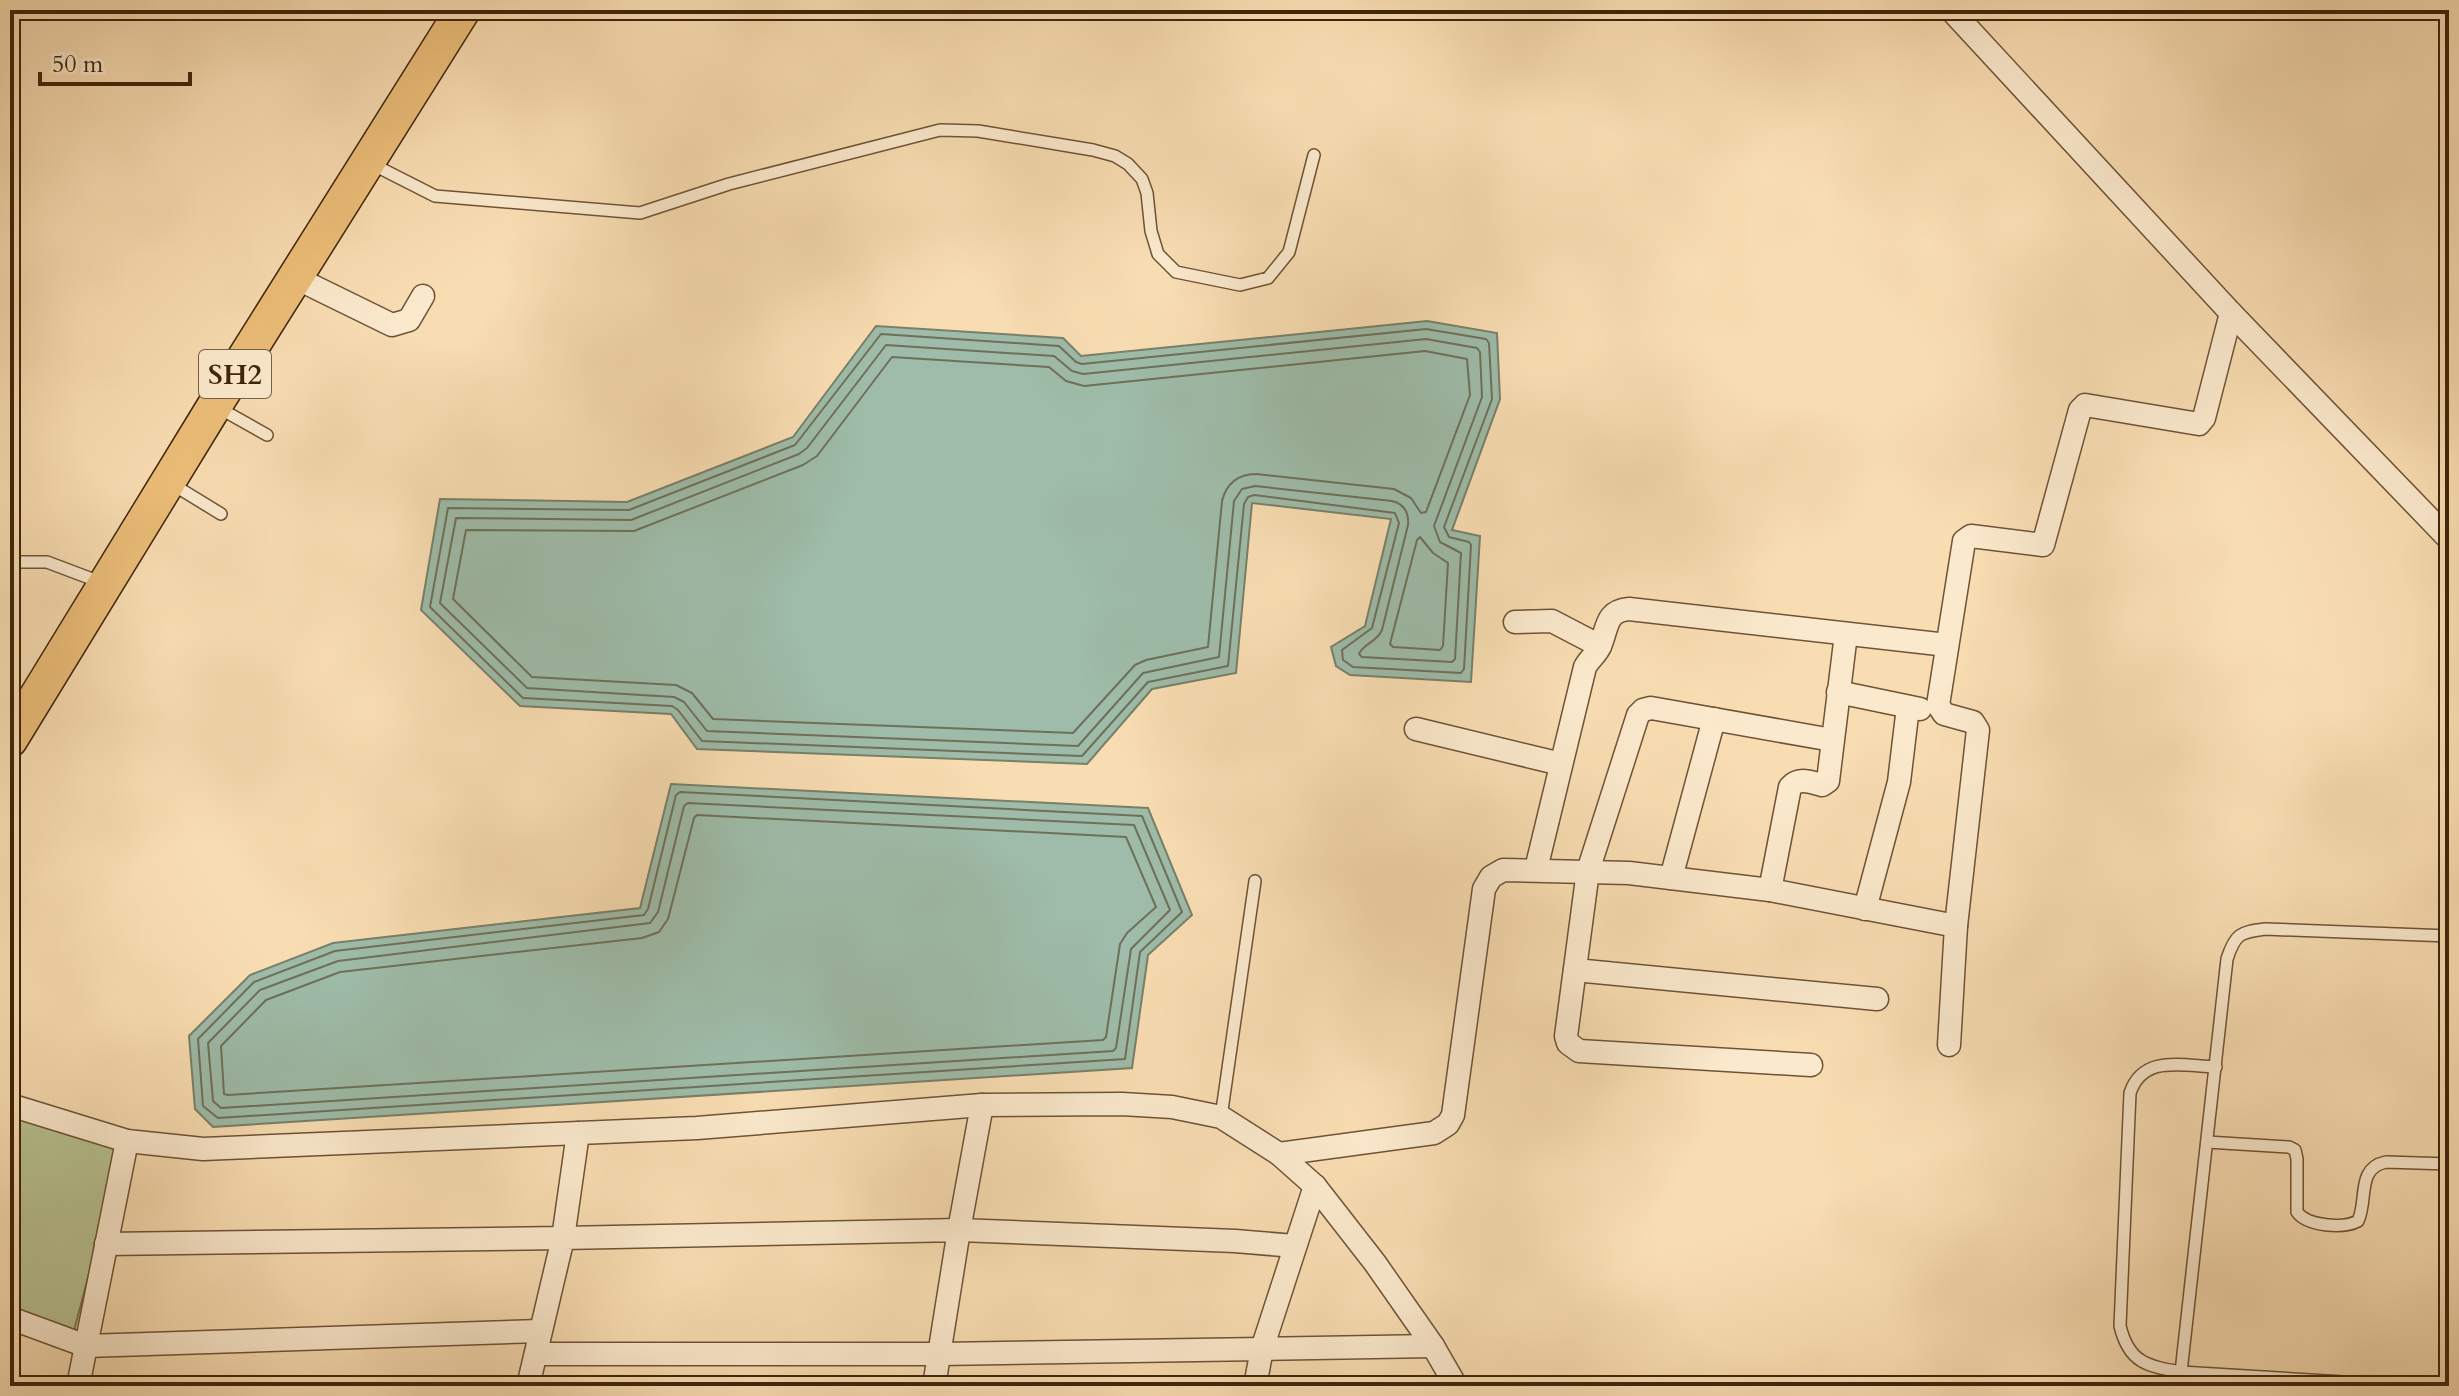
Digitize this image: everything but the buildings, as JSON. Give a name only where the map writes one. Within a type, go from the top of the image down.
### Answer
[{"type":"main road","name":"SH2","points":[[10,740],[215,405],[463,10]]},
{"type":"street","points":[[1951,10],[2231,313],[2449,539]]},
{"type":"street","points":[[296,278],[392,325],[409,320],[423,296]]},
{"type":"street","points":[[1944,714],[1938,705],[1967,537],[2043,545],[2080,410],[2085,405],[2199,424],[2204,418],[2231,313]]},
{"type":"street","points":[[1536,869],[1585,667],[1600,646],[1608,619],[1620,609],[1947,645]]},
{"type":"street","points":[[1515,622],[1552,621],[1600,646]]},
{"type":"street","points":[[1770,890],[1790,787],[1794,782],[1825,784],[1828,781],[1846,634]]},
{"type":"street","points":[[1838,692],[1944,714],[1973,722],[1978,730],[1956,926],[1949,1045]]},
{"type":"street","points":[[1865,909],[1899,782],[1908,707]]},
{"type":"street","points":[[1811,1065],[1579,1051],[1572,1048],[1566,1036],[1588,871],[1638,715],[1651,708],[1832,740]]},
{"type":"street","points":[[1671,878],[1714,719]]},
{"type":"street","points":[[1416,729],[1561,764]]},
{"type":"street","points":[[1279,1154],[1434,1133],[1448,1124],[1453,1115],[1484,889],[1491,877],[1503,870],[1588,871],[1770,890],[1956,926]]},
{"type":"street","points":[[1575,970],[1877,999]]},
{"type":"street","points":[[10,1105],[127,1141],[203,1149],[697,1128],[982,1105],[1122,1104],[1172,1107],[1221,1117],[1279,1154],[1315,1186],[1375,1263],[1433,1346],[1456,1386]]},
{"type":"street","points":[[934,1386],[982,1105]]},
{"type":"street","points":[[528,1386],[563,1238],[578,1133]]},
{"type":"street","points":[[78,1386],[127,1141]]},
{"type":"street","points":[[1255,1386],[1262,1349],[1315,1186]]},
{"type":"street","points":[[106,1244],[959,1230],[1295,1246]]},
{"type":"street","points":[[10,1318],[86,1346],[540,1331]]},
{"type":"street","points":[[536,1354],[940,1354],[1433,1346]]},
{"type":"lane","points":[[368,162],[435,196],[640,213],[729,184],[940,130],[978,131],[1115,156],[1142,179],[1158,254],[1176,272],[1240,285],[1268,278],[1289,252],[1314,155]]},
{"type":"lane","points":[[215,405],[267,435]]},
{"type":"lane","points":[[168,481],[221,514]]},
{"type":"lane","points":[[10,562],[47,562],[105,584]]},
{"type":"lane","points":[[1221,1117],[1255,881]]},
{"type":"lane","points":[[2181,1372],[2227,959],[2233,942],[2244,932],[2265,929],[2449,936]]},
{"type":"lane","points":[[2216,1067],[2160,1065],[2146,1069],[2135,1078],[2130,1093],[2120,1326],[2124,1343],[2136,1358],[2151,1366],[2181,1372],[2410,1386]]},
{"type":"lane","points":[[2207,1142],[2281,1146],[2295,1150],[2297,1212],[2307,1221],[2343,1225],[2358,1221],[2369,1170],[2376,1164],[2449,1164]]},
{"type":"lane","points":[[2445,1386],[2449,1339]]},
{"type":"green space","points":[[10,1113],[122,1148],[74,1331],[10,1311]]},
{"type":"water","points":[[1427,321],[1497,333],[1500,399],[1452,530],[1480,536],[1471,682],[1350,675],[1336,666],[1331,647],[1365,626],[1391,519],[1252,503],[1236,673],[1152,689],[1087,764],[697,749],[671,714],[520,706],[421,610],[440,499],[627,502],[793,437],[876,326],[1063,338],[1081,356]]},
{"type":"water","points":[[671,784],[1148,808],[1192,915],[1148,955],[1132,1068],[213,1127],[195,1109],[189,1036],[250,975],[333,943],[640,908]]}]
